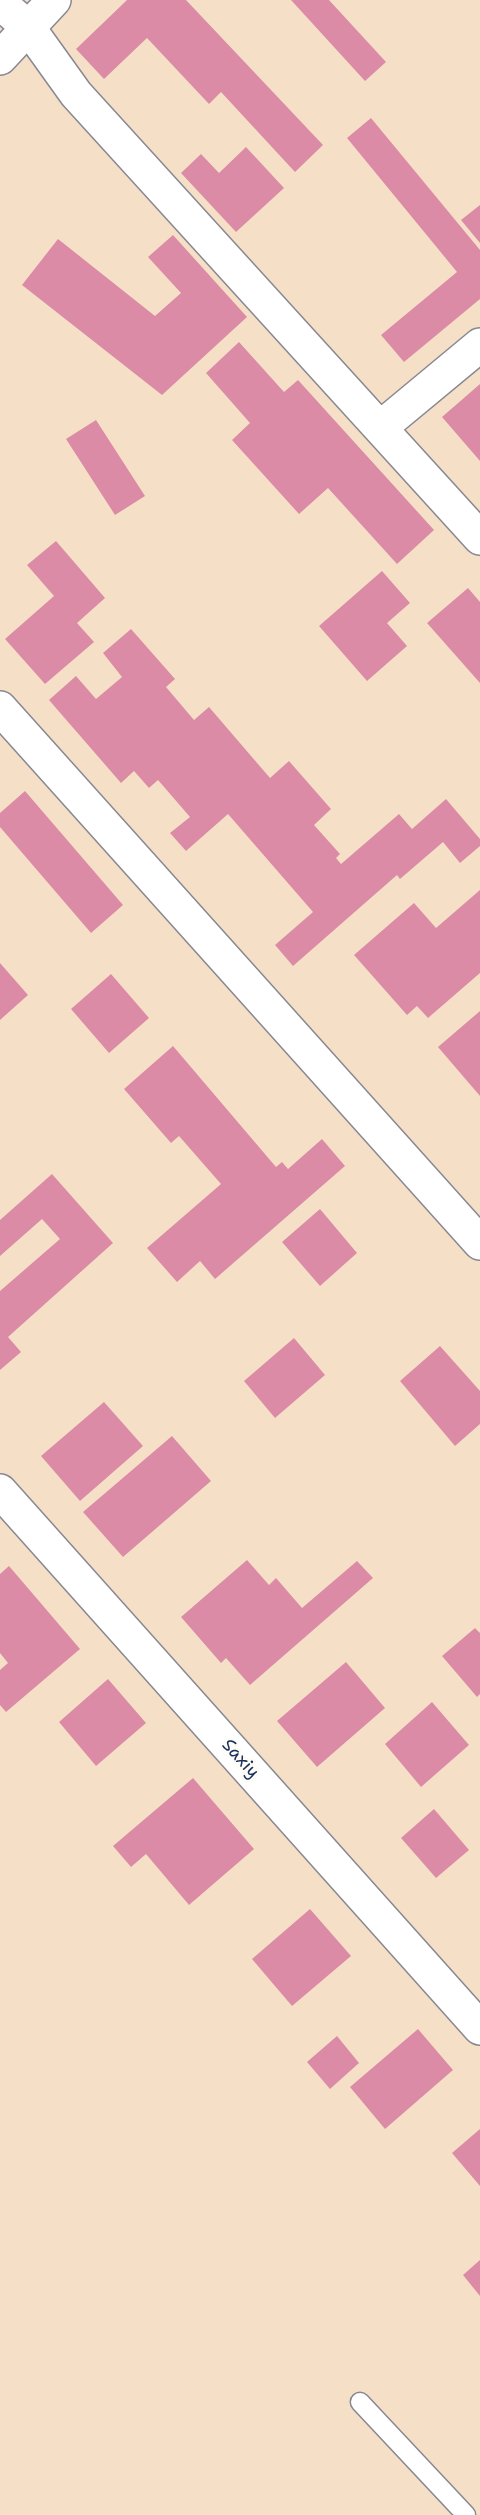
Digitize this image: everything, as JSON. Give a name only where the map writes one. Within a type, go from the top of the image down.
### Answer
[{"type":"street","points":[[0,58],[54,0]]},
{"type":"street","points":[[0,3],[28,27],[76,94],[480,538]]},
{"type":"street","points":[[380,428],[480,345]]},
{"type":"street","points":[[0,708],[480,1243]]},
{"type":"street","name":"Saxiy","points":[[0,1491],[480,2028]]},
{"type":"lane","points":[[360,2402],[466,2515]]},
{"type":"building","points":[[127,0],[186,0],[323,145],[295,172],[221,92],[209,104],[147,38],[104,79],[76,49]]},
{"type":"building","points":[[291,0],[329,0],[386,62],[365,81]]},
{"type":"building","points":[[371,118],[480,250],[480,299],[404,362],[381,335],[457,272],[347,138]]},
{"type":"building","points":[[246,147],[284,188],[236,232],[181,173],[201,154],[219,173]]},
{"type":"building","points":[[480,205],[480,243],[461,220]]},
{"type":"building","points":[[173,235],[247,317],[162,395],[22,285],[58,239],[155,316],[181,293],[148,257]]},
{"type":"building","points":[[239,342],[284,392],[298,380],[434,530],[397,564],[328,488],[299,514],[232,440],[250,423],[206,373]]},
{"type":"building","points":[[480,384],[480,461],[442,417]]},
{"type":"building","points":[[96,420],[145,496],[115,515],[66,439]]},
{"type":"building","points":[[56,541],[105,598],[77,623],[94,642],[45,684],[5,639],[54,596],[27,565]]},
{"type":"building","points":[[382,571],[410,603],[387,623],[407,646],[367,681],[319,626]]},
{"type":"building","points":[[468,588],[480,602],[480,683],[427,623]]},
{"type":"building","points":[[131,629],[175,679],[166,687],[194,720],[209,707],[270,778],[289,761],[331,809],[314,825],[340,854],[336,858],[341,864],[399,814],[412,829],[446,799],[480,839],[480,846],[460,863],[443,842],[400,879],[397,875],[293,966],[275,945],[313,912],[228,814],[186,851],[170,833],[190,817],[158,780],[149,788],[134,771],[121,783],[49,700],[76,676],[96,699],[122,677],[103,653]]},
{"type":"building","points":[[25,791],[123,905],[91,933],[0,827],[0,813]]},
{"type":"building","points":[[480,890],[480,973],[428,1018],[417,1006],[407,1015],[354,955],[414,903],[436,928]]},
{"type":"building","points":[[0,963],[28,995],[0,1020]]},
{"type":"building","points":[[111,974],[149,1018],[109,1053],[71,1009]]},
{"type":"building","points":[[480,1011],[480,1096],[438,1047]]},
{"type":"building","points":[[173,1046],[276,1167],[282,1162],[288,1169],[322,1139],[345,1166],[215,1279],[200,1261],[177,1282],[147,1248],[221,1184],[179,1136],[171,1143],[124,1089]]},
{"type":"building","points":[[52,1174],[113,1243],[8,1337],[21,1352],[0,1370],[0,1291],[60,1239],[42,1219],[0,1256],[0,1220]]},
{"type":"building","points":[[320,1209],[357,1253],[320,1286],[282,1242]]},
{"type":"building","points":[[294,1338],[325,1375],[275,1418],[244,1381]]},
{"type":"building","points":[[440,1346],[480,1391],[480,1424],[455,1446],[400,1381]]},
{"type":"building","points":[[104,1402],[143,1446],[80,1501],[41,1456]]},
{"type":"building","points":[[172,1436],[211,1481],[123,1557],[83,1512]]},
{"type":"building","points":[[247,1560],[269,1585],[276,1578],[302,1608],[357,1561],[373,1578],[250,1685],[226,1658],[221,1663],[181,1617]]},
{"type":"building","points":[[9,1566],[80,1649],[6,1712],[0,1705],[0,1670],[8,1663],[0,1653],[0,1574]]},
{"type":"building","points":[[475,1628],[480,1633],[480,1694],[477,1697],[442,1656]]},
{"type":"building","points":[[346,1662],[385,1708],[317,1767],[277,1721]]},
{"type":"building","points":[[108,1679],[146,1723],[96,1766],[59,1722]]},
{"type":"building","points":[[432,1702],[469,1745],[421,1787],[385,1744]]},
{"type":"building","points":[[193,1778],[254,1849],[189,1905],[146,1854],[131,1867],[113,1846]]},
{"type":"building","points":[[434,1809],[469,1850],[436,1878],[401,1838]]},
{"type":"building","points":[[310,1909],[351,1956],[292,2006],[252,1959]]},
{"type":"building","points":[[418,2029],[453,2070],[385,2129],[350,2087]]},
{"type":"building","points":[[337,2036],[359,2063],[330,2089],[307,2062]]},
{"type":"building","points":[[480,2129],[480,2186],[452,2153]]},
{"type":"building","points":[[480,2260],[480,2296],[463,2275]]}]
